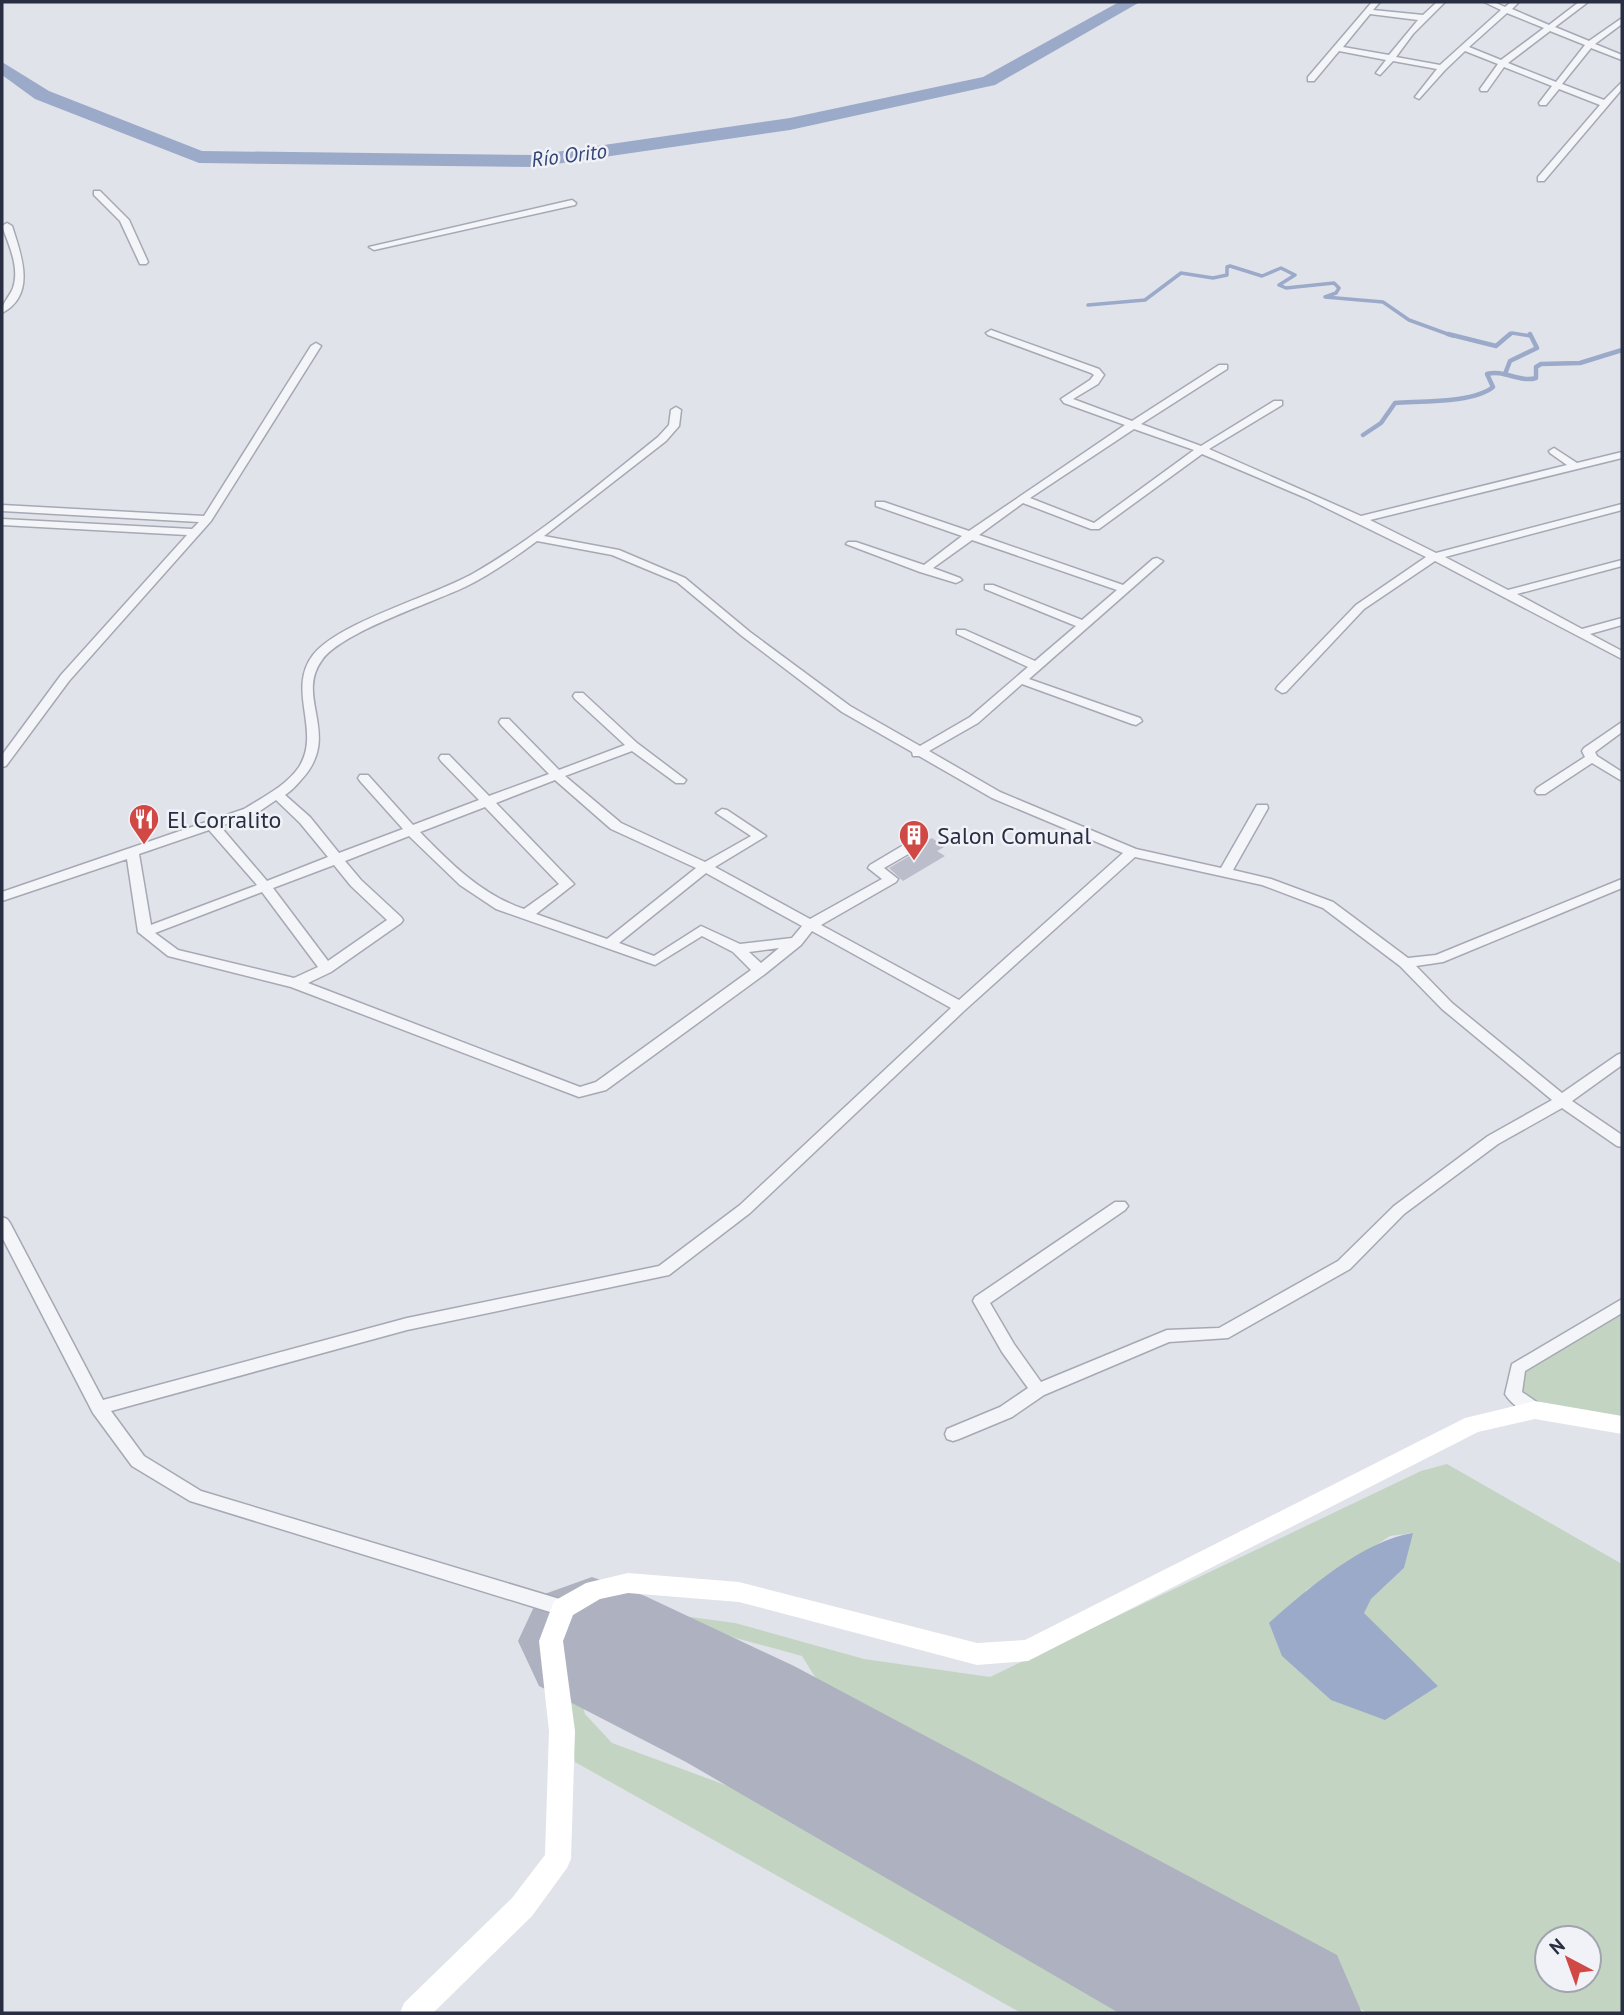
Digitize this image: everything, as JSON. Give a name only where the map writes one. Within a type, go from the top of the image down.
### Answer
[{"type":"main road","points":[[414,2013],[522,1908],[558,1859],[562,1731],[551,1641],[563,1608],[595,1590],[628,1583],[739,1592],[977,1654],[1028,1650],[1473,1424],[1535,1410],[1622,1425]]},
{"type":"street","points":[[1311,79],[1376,2]]},
{"type":"street","points":[[1380,73],[1424,18],[1441,2]]},
{"type":"street","points":[[1488,2],[1622,58]]},
{"type":"street","points":[[1419,97],[1442,68],[1515,2]]},
{"type":"street","points":[[1484,89],[1504,62],[1584,2]]},
{"type":"street","points":[[1368,12],[1424,18]]},
{"type":"street","points":[[1543,103],[1589,45],[1622,20]]},
{"type":"street","points":[[1338,48],[1442,68]]},
{"type":"street","points":[[1465,48],[1605,104]]},
{"type":"street","points":[[1541,179],[1622,84]]},
{"type":"street","points":[[97,193],[124,220],[143,262]]},
{"type":"street","points":[[374,247],[572,203]]},
{"type":"street","points":[[2,310],[15,297],[22,275],[7,226]]},
{"type":"street","points":[[991,334],[1095,371],[1099,375],[1094,383],[1066,399],[1201,450],[1358,520],[1581,632],[1622,656]]},
{"type":"street","points":[[2,763],[65,678],[206,519],[316,346]]},
{"type":"street","points":[[924,570],[1131,425],[1223,367]]},
{"type":"street","points":[[1023,499],[1094,527],[1201,450],[1278,402]]},
{"type":"street","points":[[2,897],[212,825],[280,797],[308,766],[316,742],[307,690],[307,672],[319,655],[358,631],[478,575],[534,537],[663,439],[674,426],[676,410]]},
{"type":"street","points":[[1554,450],[1576,467]]},
{"type":"street","points":[[1358,520],[1622,455]]},
{"type":"street","points":[[880,504],[1125,589]]},
{"type":"street","points":[[1282,689],[1360,607],[1433,557],[1622,507]]},
{"type":"street","points":[[2,509],[206,519]]},
{"type":"street","points":[[2,522],[195,532]]},
{"type":"street","points":[[534,537],[615,552],[681,580],[746,634],[846,709],[917,753],[996,795],[1132,852],[1266,882],[1328,905],[1405,963],[1447,1006],[1562,1101],[1622,1142]]},
{"type":"street","points":[[852,544],[956,580]]},
{"type":"street","points":[[917,753],[974,720],[1157,561]]},
{"type":"street","points":[[1505,594],[1622,563]]},
{"type":"street","points":[[989,587],[1084,625]]},
{"type":"street","points":[[1581,632],[1622,621]]},
{"type":"street","points":[[961,632],[1037,666]]},
{"type":"street","points":[[1021,680],[1136,720]]},
{"type":"street","points":[[579,696],[634,746],[680,780]]},
{"type":"street","points":[[505,722],[559,777],[616,825],[705,867],[960,1007]]},
{"type":"street","points":[[1622,726],[1588,751],[1592,758],[1622,777]]},
{"type":"street","points":[[145,932],[338,860],[410,830],[559,777],[634,746]]},
{"type":"street","points":[[445,758],[567,884],[524,915]]},
{"type":"street","points":[[1541,791],[1592,758]]},
{"type":"street","points":[[364,778],[410,830],[482,897],[524,915],[655,961],[701,930],[738,949],[760,971]]},
{"type":"street","points":[[280,797],[305,820],[356,883],[396,920],[326,969],[295,983]]},
{"type":"street","points":[[1225,872],[1262,808]]},
{"type":"street","points":[[609,944],[705,867],[760,836],[722,813]]},
{"type":"street","points":[[212,825],[264,886],[326,969]]},
{"type":"street","points":[[132,851],[145,932],[173,953],[295,983],[579,1092],[601,1086],[760,971],[796,942],[810,925],[891,879],[875,868],[912,846]]},
{"type":"street","points":[[100,1408],[407,1324],[663,1271],[745,1209],[960,1007],[1132,852]]},
{"type":"street","points":[[1405,963],[1438,959],[1622,883]]},
{"type":"street","points":[[738,949],[796,942]]},
{"type":"street","points":[[953,1434],[1006,1412],[1038,1390],[1167,1336],[1222,1334],[1344,1265],[1399,1210],[1493,1140],[1562,1101],[1622,1058]]},
{"type":"street","points":[[1038,1390],[1008,1348],[981,1301],[1121,1206]]},
{"type":"street","points":[[2,1223],[100,1408],[138,1461],[197,1496],[563,1608]]},
{"type":"street","points":[[1535,1410],[1513,1394],[1518,1368],[1622,1305]]},
{"type":"green space","points":[[1622,1305],[1622,1425],[1535,1410],[1513,1394],[1518,1368]]},
{"type":"green space","points":[[1447,1464],[1622,1564],[1622,2013],[1368,2013],[854,1739],[802,1656],[677,1622],[604,1624],[573,1647],[574,1676],[585,1714],[612,1743],[801,1813],[820,1814],[1184,2013],[1021,2013],[575,1762],[561,1652],[582,1630],[623,1614],[668,1614],[735,1623],[864,1659],[990,1677],[1421,1471]],"holes":[[[1412,1533],[1404,1568],[1371,1599],[1363,1613],[1438,1686],[1305,1591],[1390,1536]]]},
{"type":"water","points":[[1413,1533],[1404,1568],[1371,1599],[1364,1613],[1438,1686],[1385,1720],[1331,1700],[1282,1656],[1269,1623],[1336,1568],[1375,1545]]},
{"type":"building","name":"Salon Comunal","points":[[932,838],[944,847],[937,851],[945,856],[903,881],[889,868],[918,851],[920,845]]},
{"type":"waterway","name":"Río Orito","points":[[2,67],[42,95],[199,157],[535,161],[790,124],[989,81],[1131,2]]},
{"type":"waterway","points":[[1088,305],[1145,300],[1181,273],[1213,278],[1227,275],[1227,267],[1230,266],[1262,276],[1281,268],[1295,275],[1279,285],[1286,288],[1334,283],[1339,288],[1336,293],[1325,297],[1383,302],[1409,320],[1453,336]]},
{"type":"waterway","points":[[1508,336],[1512,333],[1531,336]]},
{"type":"waterway","points":[[1448,334],[1496,346],[1510,334]]},
{"type":"waterway","points":[[1505,374],[1510,361],[1537,348],[1531,336]]},
{"type":"waterway","points":[[1363,435],[1381,423],[1395,403],[1473,396],[1493,387],[1487,374],[1536,378],[1536,367],[1541,364],[1580,363],[1622,350]]},
{"type":"runway","points":[[592,1641],[740,1714],[1278,2013]]},
{"type":"place","name":"El Corralito","points":[[144,846]]},
{"type":"place","name":"Salon Comunal","points":[[914,862]]}]
